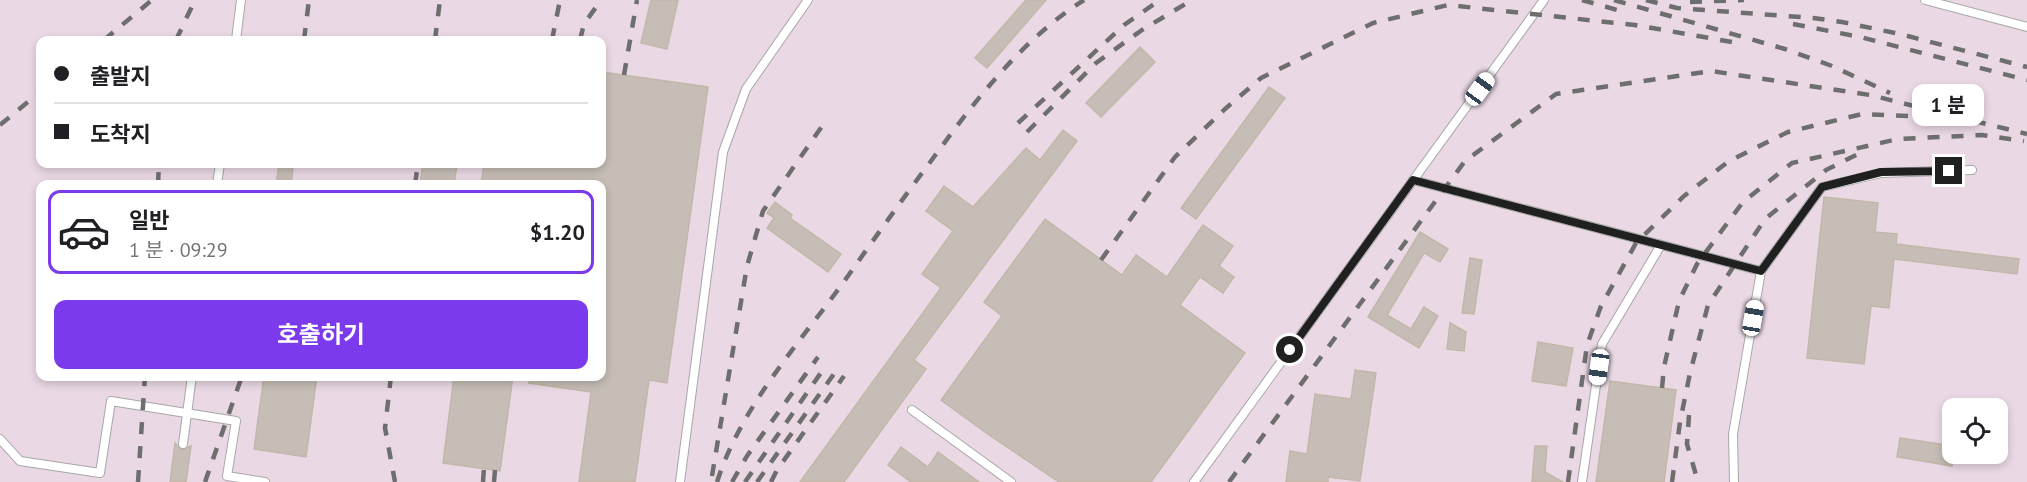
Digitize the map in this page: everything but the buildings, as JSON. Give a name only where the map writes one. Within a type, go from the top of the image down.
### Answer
[{"type":"lane","points":[[236,36],[241,0]]},
{"type":"lane","points":[[680,482],[723,152],[746,89],[808,0]]},
{"type":"lane","points":[[1194,482],[1544,0]]},
{"type":"lane","points":[[1926,0],[2027,27]]},
{"type":"lane","points":[[1734,482],[1733,434],[1761,271],[1822,187],[1881,172],[1972,170]]},
{"type":"lane","points":[[1413,180],[1761,271]]},
{"type":"lane","points":[[1582,482],[1602,344],[1661,245]]},
{"type":"lane","points":[[183,444],[191,381]]},
{"type":"lane","points":[[0,439],[20,460],[100,473],[111,401],[187,413],[236,421],[227,476],[265,482]]},
{"type":"lane","points":[[912,410],[1011,482]]},
{"type":"shaded area","points":[[0,0],[2027,0],[2027,482],[0,482]]},
{"type":"railway","points":[[109,36],[152,0]]},
{"type":"railway","points":[[178,36],[195,0]]},
{"type":"railway","points":[[304,36],[309,0]]},
{"type":"railway","points":[[436,36],[440,0]]},
{"type":"railway","points":[[553,36],[560,0]]},
{"type":"railway","points":[[581,36],[584,24],[601,0]]},
{"type":"railway","points":[[624,75],[637,0]]},
{"type":"railway","points":[[717,482],[727,454],[755,403],[964,117],[1019,53],[1061,16],[1084,0]]},
{"type":"railway","points":[[1018,123],[1124,25],[1160,0]]},
{"type":"railway","points":[[1027,132],[1096,63],[1142,30],[1192,0]]},
{"type":"railway","points":[[1582,0],[1628,13]]},
{"type":"railway","points":[[1614,0],[1785,49],[1832,66],[1890,93]]},
{"type":"railway","points":[[1646,0],[1677,8],[1842,22],[1900,34],[2027,67]]},
{"type":"railway","points":[[1690,2],[1744,0]]},
{"type":"railway","points":[[1101,260],[1175,157],[1225,109],[1261,78],[1373,23],[1448,5],[1635,25],[1732,42]]},
{"type":"railway","points":[[1793,24],[1860,37],[2027,80]]},
{"type":"railway","points":[[1229,482],[1465,161],[1556,94],[1711,71],[1870,95],[2027,134]]},
{"type":"railway","points":[[0,125],[36,95]]},
{"type":"railway","points":[[1568,482],[1587,345],[1601,306],[1636,243],[1684,196],[1729,161],[1788,132],[1862,114],[1932,117]]},
{"type":"railway","points":[[712,476],[747,266],[763,211],[827,119]]},
{"type":"railway","points":[[1662,388],[1664,367],[1679,301],[1697,264],[1743,202],[1792,163],[1898,139],[1982,135],[2024,141]]},
{"type":"railway","points":[[1672,482],[1680,422],[1708,305],[1765,219],[1826,170],[1860,153]]},
{"type":"railway","points":[[158,180],[159,168]]},
{"type":"railway","points":[[416,180],[417,168]]},
{"type":"railway","points":[[732,482],[747,456],[818,357]]},
{"type":"railway","points":[[745,482],[827,364]]},
{"type":"railway","points":[[757,482],[836,371]]},
{"type":"railway","points":[[771,482],[777,470],[844,376]]},
{"type":"railway","points":[[138,482],[145,381]]},
{"type":"railway","points":[[205,482],[240,381]]},
{"type":"railway","points":[[390,381],[385,428],[395,482]]},
{"type":"railway","points":[[1689,415],[1687,444],[1698,482]]},
{"type":"railway","points":[[483,482],[484,468]]},
{"type":"railway","points":[[494,482],[495,470]]},
{"type":"route","points":[[1290,350],[1413,180],[1761,271],[1822,187],[1881,172],[1949,171]]}]
